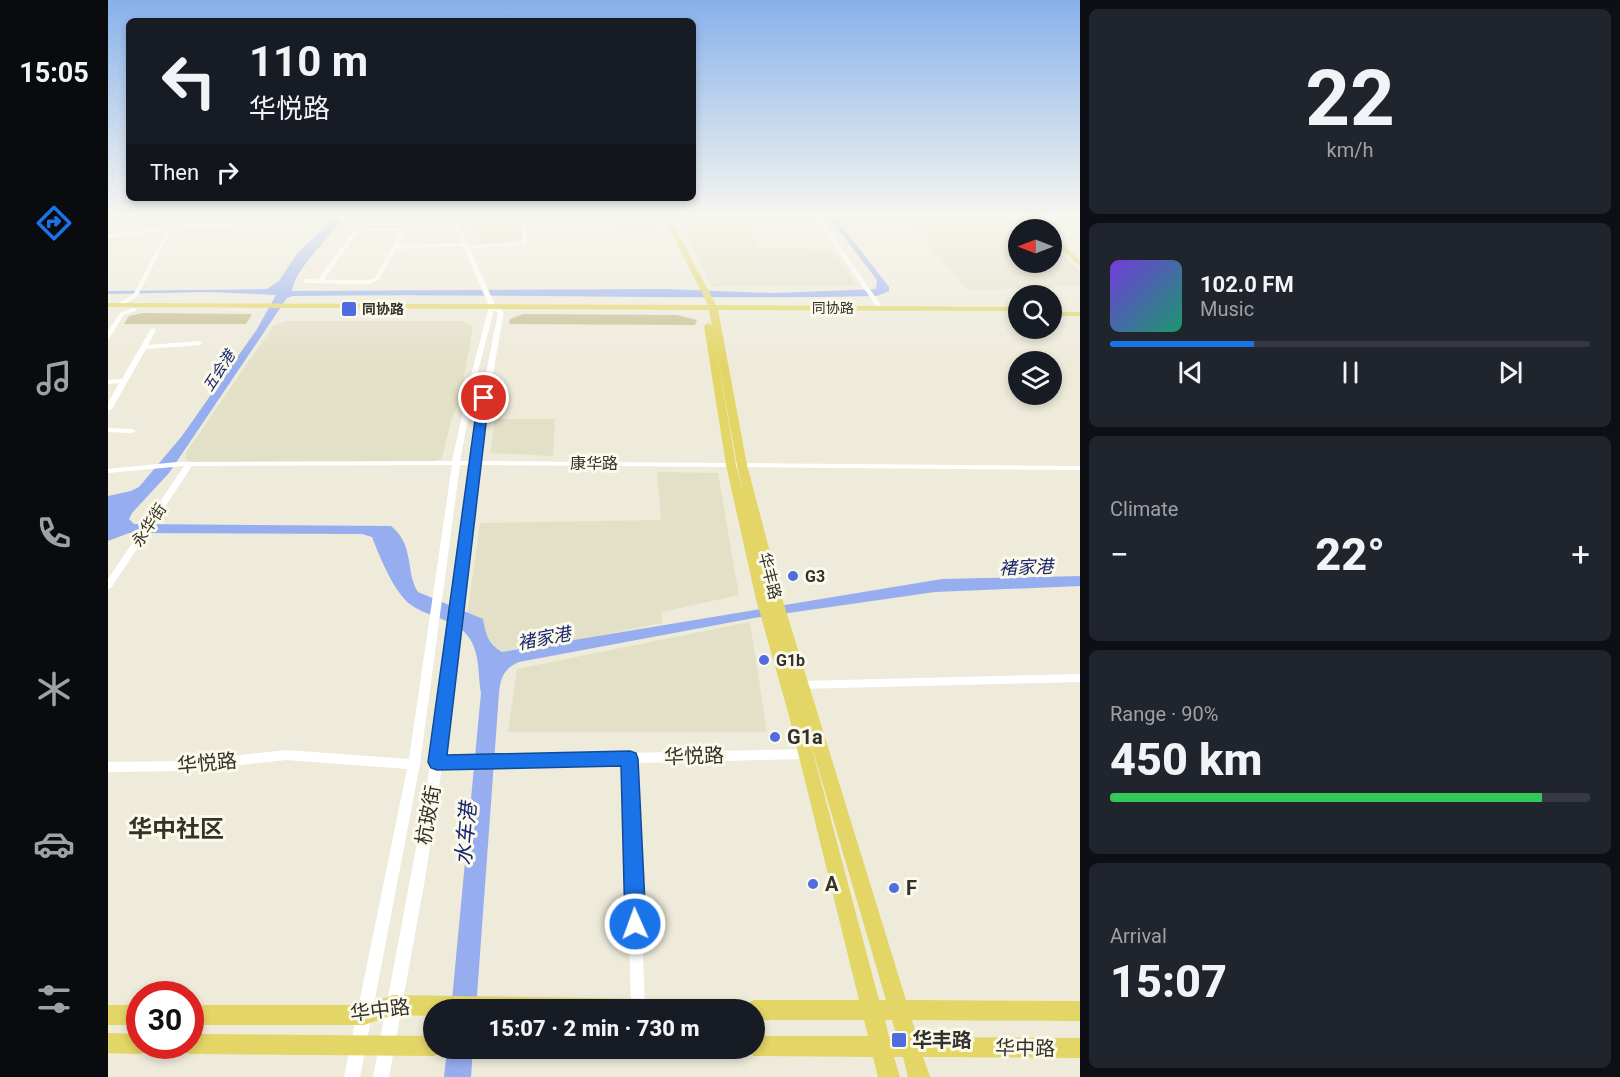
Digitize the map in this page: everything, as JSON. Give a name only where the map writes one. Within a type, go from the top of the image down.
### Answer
[{"type":"main road","name":"华丰路","points":[[686,264],[709,310],[737,465],[769,598],[800,685],[919,1077]]},
{"type":"main road","name":"华丰路","points":[[688,264],[698,287]]},
{"type":"main road","name":"同协路","points":[[108,310],[120,310],[135,304],[267,307],[490,305],[1008,314]]},
{"type":"main road","name":"同协路","points":[[108,305],[120,310]]},
{"type":"main road","name":"同协路","points":[[490,305],[501,312],[1008,309]]},
{"type":"main road","points":[[1062,309],[1080,309]]},
{"type":"main road","points":[[1062,314],[1080,314]]},
{"type":"main road","name":"华丰路","points":[[776,620],[806,754],[874,1011],[889,1077]]},
{"type":"main road","name":"华中路","points":[[204,1015],[364,1015],[393,1005],[423,1005]]},
{"type":"main road","name":"华中路","points":[[765,1010],[1080,1011]]},
{"type":"main road","points":[[108,1015],[126,1015]]},
{"type":"main road","points":[[108,1043],[126,1044]]},
{"type":"main road","name":"华中路","points":[[204,1044],[423,1046]]},
{"type":"main road","name":"华中路","points":[[765,1046],[1080,1048]]},
{"type":"street","points":[[135,304],[153,264]]},
{"type":"street","points":[[321,281],[333,264]]},
{"type":"street","points":[[305,281],[377,279],[385,264]]},
{"type":"street","points":[[474,264],[490,305]]},
{"type":"street","points":[[850,264],[880,308]]},
{"type":"street","name":"杭玻街","points":[[352,1077],[414,764],[456,463],[490,305]]},
{"type":"street","points":[[108,336],[120,310]]},
{"type":"street","name":"杭玻街","points":[[381,1077],[437,762],[474,463],[487,376],[501,312]]},
{"type":"street","points":[[108,409],[153,330]]},
{"type":"street","points":[[145,347],[199,344]]},
{"type":"street","points":[[108,382],[125,381]]},
{"type":"street","points":[[108,430],[132,431]]},
{"type":"street","name":"康华路","points":[[108,471],[177,464],[456,463],[1080,468]]},
{"type":"street","name":"永华街","points":[[108,586],[190,464]]},
{"type":"street","points":[[800,685],[1080,678]]},
{"type":"street","name":"华悦路","points":[[437,762],[806,754]]},
{"type":"street","name":"华悦路","points":[[108,767],[187,766],[286,755],[414,764]]},
{"type":"street","points":[[630,759],[638,999]]},
{"type":"shaded area","points":[[700,264],[842,264],[857,286],[712,287]]},
{"type":"shaded area","points":[[945,264],[1008,264],[1008,273],[1062,273],[1062,264],[1072,264],[1080,272],[1080,285],[1008,285],[1008,289],[967,289]]},
{"type":"shaded area","points":[[142,313],[252,314],[246,324],[124,324],[129,316]]},
{"type":"shaded area","points":[[523,314],[677,315],[697,320],[695,325],[509,324],[510,319]]},
{"type":"shaded area","points":[[285,321],[463,321],[473,327],[459,403],[451,420],[442,459],[435,461],[190,462],[185,458],[187,451],[273,326]]},
{"type":"shaded area","points":[[495,419],[555,419],[553,456],[490,453]]},
{"type":"shaded area","points":[[657,472],[718,473],[739,595],[662,612],[662,623],[505,655],[490,649],[467,615],[480,523],[661,520]]},
{"type":"shaded area","points":[[750,622],[767,732],[508,732],[517,669]]},
{"type":"water","points":[[290,264],[306,264],[294,282],[292,291],[666,289],[774,293],[876,289],[877,280],[865,264],[871,264],[889,287],[889,291],[877,296],[804,297],[293,296],[287,298],[169,473],[132,513],[129,519],[134,524],[391,526],[404,542],[418,592],[483,619],[488,638],[502,652],[942,579],[1080,576],[1080,586],[935,592],[754,618],[519,662],[512,666],[501,680],[499,692],[477,999],[452,999],[481,693],[477,659],[473,645],[465,632],[411,605],[399,592],[388,573],[372,537],[362,534],[129,533],[108,541],[108,496],[139,487],[182,436],[257,329],[276,295],[208,292],[108,294],[108,291],[267,289],[279,281]]},
{"type":"water","points":[[446,1059],[472,1059],[471,1077],[444,1077]]},
{"type":"place","name":"同协路","points":[[349,309]]},
{"type":"place","name":"G3","points":[[793,576]]},
{"type":"place","name":"G1b","points":[[764,660]]},
{"type":"place","name":"G1a","points":[[775,737]]},
{"type":"place","name":"A","points":[[813,884]]},
{"type":"place","name":"F","points":[[894,888]]},
{"type":"place","name":"华丰路","points":[[899,1040]]},
{"type":"district","name":"华中社区","points":[[176,829]]},
{"type":"route","points":[[484,398],[437,762],[630,759],[635,924]]},
{"type":"water label","name":"五会港","points":[[219,371]]},
{"type":"water label","name":"褚家港","points":[[1026,567]]},
{"type":"water label","name":"褚家港","points":[[544,638]]},
{"type":"water label","name":"水车港","points":[[466,834]]}]
